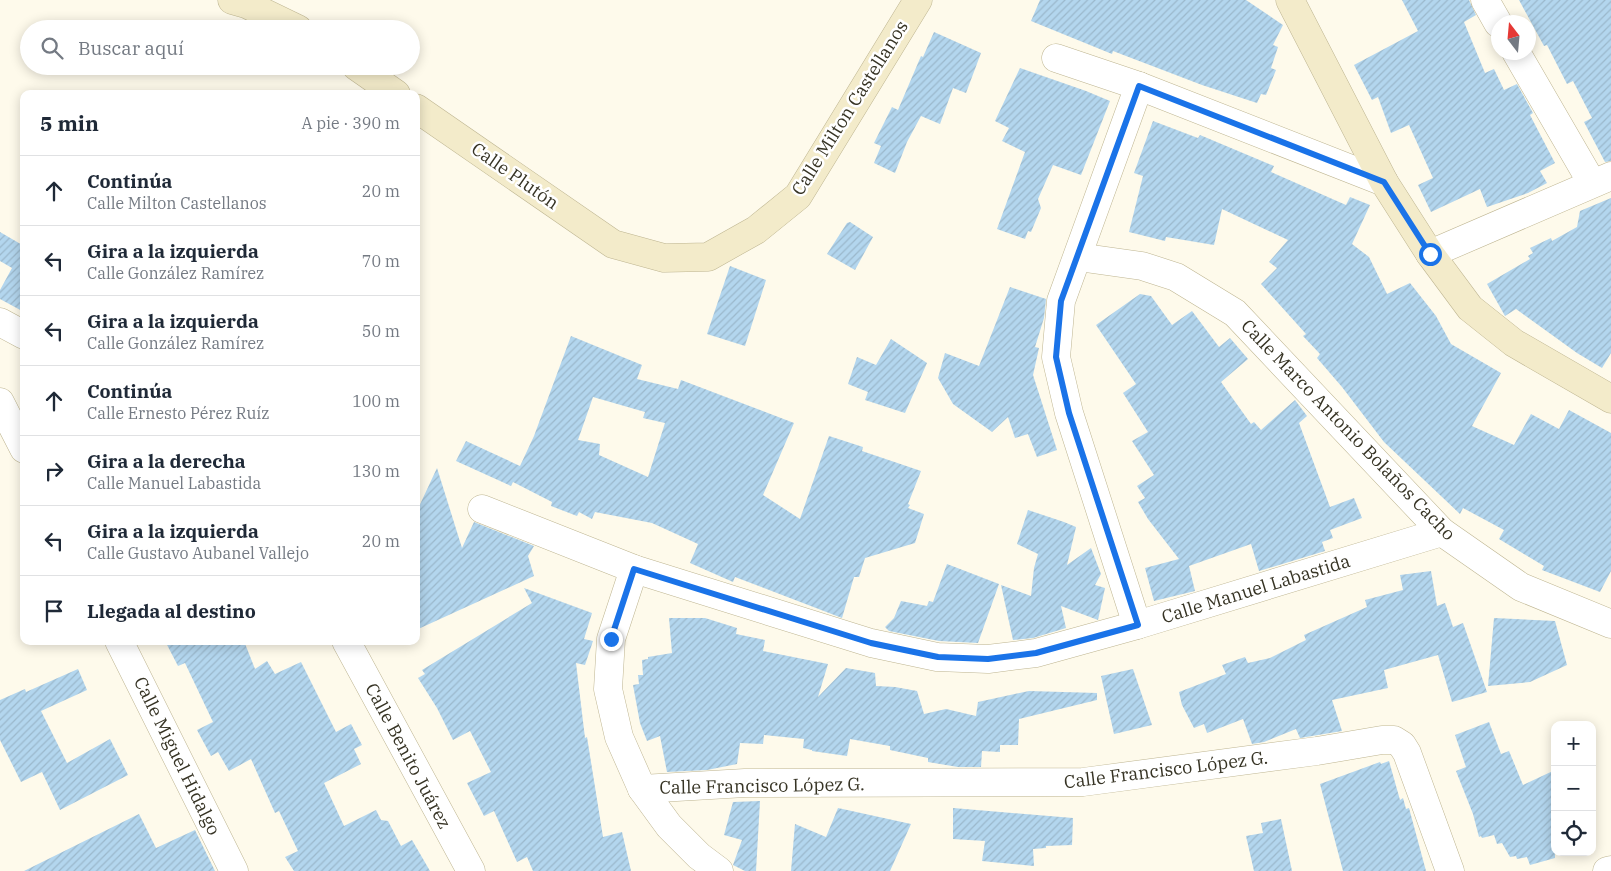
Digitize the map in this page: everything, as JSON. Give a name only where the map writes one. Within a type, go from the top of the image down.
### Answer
[{"type":"street","points":[[232,0],[246,4],[279,20]]},
{"type":"street","name":"Calle Milton Castellanos","points":[[613,244],[664,258],[708,257],[756,230],[798,196],[918,0]]},
{"type":"street","points":[[1290,0],[1384,182],[1430,254],[1470,308],[1514,343],[1611,398]]},
{"type":"street","points":[[1485,0],[1493,15]]},
{"type":"street","points":[[1056,58],[1139,86],[1384,182]]},
{"type":"street","points":[[1430,254],[1602,180],[1521,60]]},
{"type":"street","points":[[369,75],[390,90]]},
{"type":"street","points":[[1138,625],[1069,413],[1056,357],[1061,301],[1139,86]]},
{"type":"street","name":"Calle Plutón","points":[[420,111],[613,244]]},
{"type":"street","name":"Calle Marco Antonio Bolaños Cacho","points":[[1078,257],[1142,266],[1176,277],[1234,313],[1442,532],[1521,587],[1611,624]]},
{"type":"street","points":[[0,322],[20,333]]},
{"type":"street","points":[[0,402],[20,441]]},
{"type":"street","name":"Calle Manuel Labastida","points":[[482,509],[634,569],[871,643],[938,657],[988,659],[1036,653],[1138,625],[1442,532]]},
{"type":"street","points":[[634,569],[611,639],[608,689],[619,737],[642,789],[669,826],[699,856],[719,871]]},
{"type":"street","name":"Calle Miguel Hidalgo","points":[[122,645],[234,871]]},
{"type":"street","name":"Calle Benito Juárez","points":[[348,645],[471,871]]},
{"type":"street","name":"Calle Francisco López G.","points":[[642,789],[745,783],[1083,782],[1317,751],[1382,740],[1394,740],[1402,745],[1407,754],[1450,871]]},
{"type":"street","points":[[1607,871],[1611,870]]},
{"type":"building","points":[[1040,0],[1246,0],[1283,25],[1273,45],[1278,47],[1271,68],[1276,70],[1266,95],[1261,94],[1257,103],[1202,85],[1113,51],[1112,54],[1031,21]]},
{"type":"building","points":[[1402,0],[1469,0],[1476,15],[1464,22],[1485,73],[1494,69],[1504,90],[1517,84],[1533,113],[1530,115],[1555,163],[1540,171],[1547,183],[1528,193],[1487,207],[1480,189],[1431,212],[1418,185],[1433,178],[1409,125],[1391,133],[1378,97],[1372,100],[1354,65],[1418,31]]},
{"type":"building","points":[[1519,0],[1611,0],[1611,161],[1605,162],[1584,122],[1592,118],[1573,81],[1567,84],[1547,45],[1544,46],[1536,31],[1536,15],[1527,15]]},
{"type":"building","points":[[934,32],[981,53],[966,93],[953,88],[940,124],[921,116],[907,142],[895,173],[874,163],[881,146],[874,143],[892,107],[898,110],[921,56],[923,57]]},
{"type":"building","points":[[1020,68],[1110,101],[1081,175],[1053,165],[1038,199],[1041,208],[1031,232],[1028,231],[1025,239],[997,229],[1025,152],[1002,141],[1009,128],[995,121]]},
{"type":"building","points":[[1153,121],[1198,138],[1200,135],[1274,166],[1271,172],[1346,205],[1350,197],[1370,205],[1352,244],[1369,257],[1387,294],[1410,283],[1436,316],[1451,344],[1501,373],[1472,426],[1514,445],[1531,414],[1559,429],[1569,410],[1611,433],[1611,571],[1600,592],[1542,570],[1544,566],[1499,539],[1504,530],[1463,508],[1460,514],[1384,442],[1317,358],[1320,354],[1303,336],[1306,334],[1261,284],[1277,268],[1269,262],[1288,240],[1222,209],[1214,245],[1166,237],[1165,241],[1129,232],[1143,176],[1134,173]]},
{"type":"building","points":[[1611,198],[1611,353],[1602,368],[1577,353],[1516,309],[1505,316],[1487,284],[1530,259],[1528,256],[1533,253],[1530,248],[1551,238],[1552,241],[1577,227],[1580,211]]},
{"type":"building","points":[[850,222],[873,237],[855,270],[827,254],[847,223]]},
{"type":"building","points":[[0,232],[20,244],[20,310],[0,299],[0,290],[12,268],[0,261]]},
{"type":"building","points":[[730,266],[766,280],[745,346],[707,334]]},
{"type":"building","points":[[1010,287],[1046,299],[1044,318],[1035,347],[1039,348],[1033,375],[1057,450],[1037,457],[1028,434],[1015,438],[1008,417],[992,432],[953,404],[938,378],[945,353],[979,366]]},
{"type":"building","points":[[1140,294],[1151,296],[1172,325],[1192,311],[1219,347],[1230,338],[1248,359],[1221,382],[1251,424],[1254,422],[1261,430],[1295,400],[1307,416],[1299,423],[1330,507],[1354,498],[1362,518],[1330,530],[1333,538],[1322,542],[1325,551],[1259,571],[1251,544],[1189,566],[1195,591],[1154,601],[1145,568],[1179,559],[1148,519],[1138,502],[1145,498],[1137,486],[1154,475],[1132,441],[1148,432],[1123,393],[1136,384],[1096,325]]},
{"type":"building","points":[[571,336],[642,365],[637,379],[678,389],[681,380],[794,423],[763,495],[800,519],[829,436],[863,447],[862,451],[921,471],[908,508],[924,514],[915,543],[865,558],[859,577],[854,577],[842,618],[735,577],[733,582],[690,563],[698,544],[652,523],[595,512],[592,519],[579,512],[577,516],[551,506],[552,502],[513,482],[511,486],[456,461],[466,441],[520,466],[534,436]],"holes":[[[593,397],[645,412],[643,418],[665,423],[648,477],[599,455],[600,444],[578,440]]]},
{"type":"building","points":[[891,339],[927,363],[905,413],[865,400],[868,392],[848,384],[857,357],[876,365]]},
{"type":"building","points":[[437,468],[462,548],[474,522],[534,546],[528,556],[534,576],[420,628],[420,504]]},
{"type":"building","points":[[1028,510],[1076,527],[1067,565],[1091,548],[1101,574],[1095,585],[1105,588],[1098,620],[1061,606],[1066,628],[1033,638],[1013,640],[1001,585],[1031,596],[1034,568],[1038,554],[1017,544]]},
{"type":"building","points":[[947,564],[999,584],[978,643],[939,641],[889,631],[885,627],[894,618],[901,601],[927,606],[929,601],[933,602]]},
{"type":"building","points":[[1431,571],[1437,606],[1445,603],[1453,627],[1463,623],[1487,692],[1452,702],[1438,655],[1384,670],[1388,688],[1332,700],[1342,731],[1300,738],[1296,729],[1264,742],[1252,744],[1243,719],[1207,733],[1204,724],[1194,728],[1182,705],[1179,692],[1226,674],[1222,665],[1245,657],[1248,663],[1270,658],[1306,640],[1304,635],[1367,607],[1365,600],[1403,590],[1400,575]]},
{"type":"building","points":[[524,588],[592,613],[584,639],[593,641],[585,665],[576,663],[585,738],[587,737],[603,837],[622,832],[631,871],[533,871],[527,857],[517,862],[494,811],[484,816],[467,783],[491,772],[470,731],[453,740],[437,708],[418,678],[425,674],[422,670],[532,603]]},
{"type":"building","points":[[669,618],[705,618],[737,628],[736,634],[765,640],[763,651],[828,664],[818,697],[846,668],[875,673],[876,686],[917,691],[924,714],[946,709],[976,716],[978,702],[1029,691],[1097,693],[1097,700],[1019,719],[1018,745],[1000,745],[1000,752],[982,751],[981,767],[958,767],[928,762],[928,758],[890,750],[890,746],[850,739],[847,756],[812,751],[803,748],[804,739],[764,735],[763,744],[740,743],[737,764],[707,770],[667,772],[660,736],[647,741],[640,723],[633,685],[639,684],[638,675],[643,675],[642,660],[648,659],[648,657],[672,653]]},
{"type":"building","points":[[1494,618],[1555,621],[1567,665],[1530,682],[1488,686]]},
{"type":"building","points":[[167,645],[246,645],[255,669],[267,661],[275,674],[301,662],[336,732],[351,724],[362,745],[354,749],[361,764],[324,783],[344,826],[376,810],[381,820],[388,821],[401,846],[412,840],[430,871],[294,871],[285,857],[298,851],[279,811],[275,813],[251,759],[229,771],[218,752],[211,756],[197,730],[213,722],[185,663],[178,666]]},
{"type":"building","points":[[78,669],[87,690],[41,711],[67,763],[110,739],[128,775],[60,810],[42,772],[21,782],[0,740],[0,700],[25,689],[26,692]]},
{"type":"building","points":[[1133,669],[1152,725],[1114,734],[1101,676]]},
{"type":"building","points":[[1489,722],[1501,754],[1509,751],[1523,785],[1551,772],[1551,856],[1555,856],[1555,858],[1530,865],[1527,857],[1517,859],[1516,856],[1510,857],[1502,843],[1497,844],[1494,835],[1479,837],[1473,814],[1456,771],[1466,767],[1455,735]]},
{"type":"building","points":[[1389,761],[1400,800],[1403,798],[1406,809],[1409,808],[1426,871],[1343,871],[1320,784],[1380,762],[1381,764]]},
{"type":"building","points":[[760,801],[756,871],[745,871],[733,865],[742,840],[724,835],[733,802]]},
{"type":"building","points":[[838,808],[911,824],[890,871],[791,871],[795,824],[826,837]]},
{"type":"building","points":[[953,808],[1073,818],[1072,845],[1046,846],[1046,848],[1033,849],[1034,866],[982,861],[985,841],[953,839]]},
{"type":"building","points":[[139,814],[156,848],[195,830],[215,871],[24,871]]},
{"type":"building","points":[[1281,819],[1292,871],[1254,871],[1246,836],[1263,833],[1261,823]]},
{"type":"route","points":[[611,639],[634,569],[871,643],[938,657],[988,659],[1036,653],[1138,625],[1069,413],[1056,357],[1061,301],[1139,86],[1384,182],[1430,254]]}]
